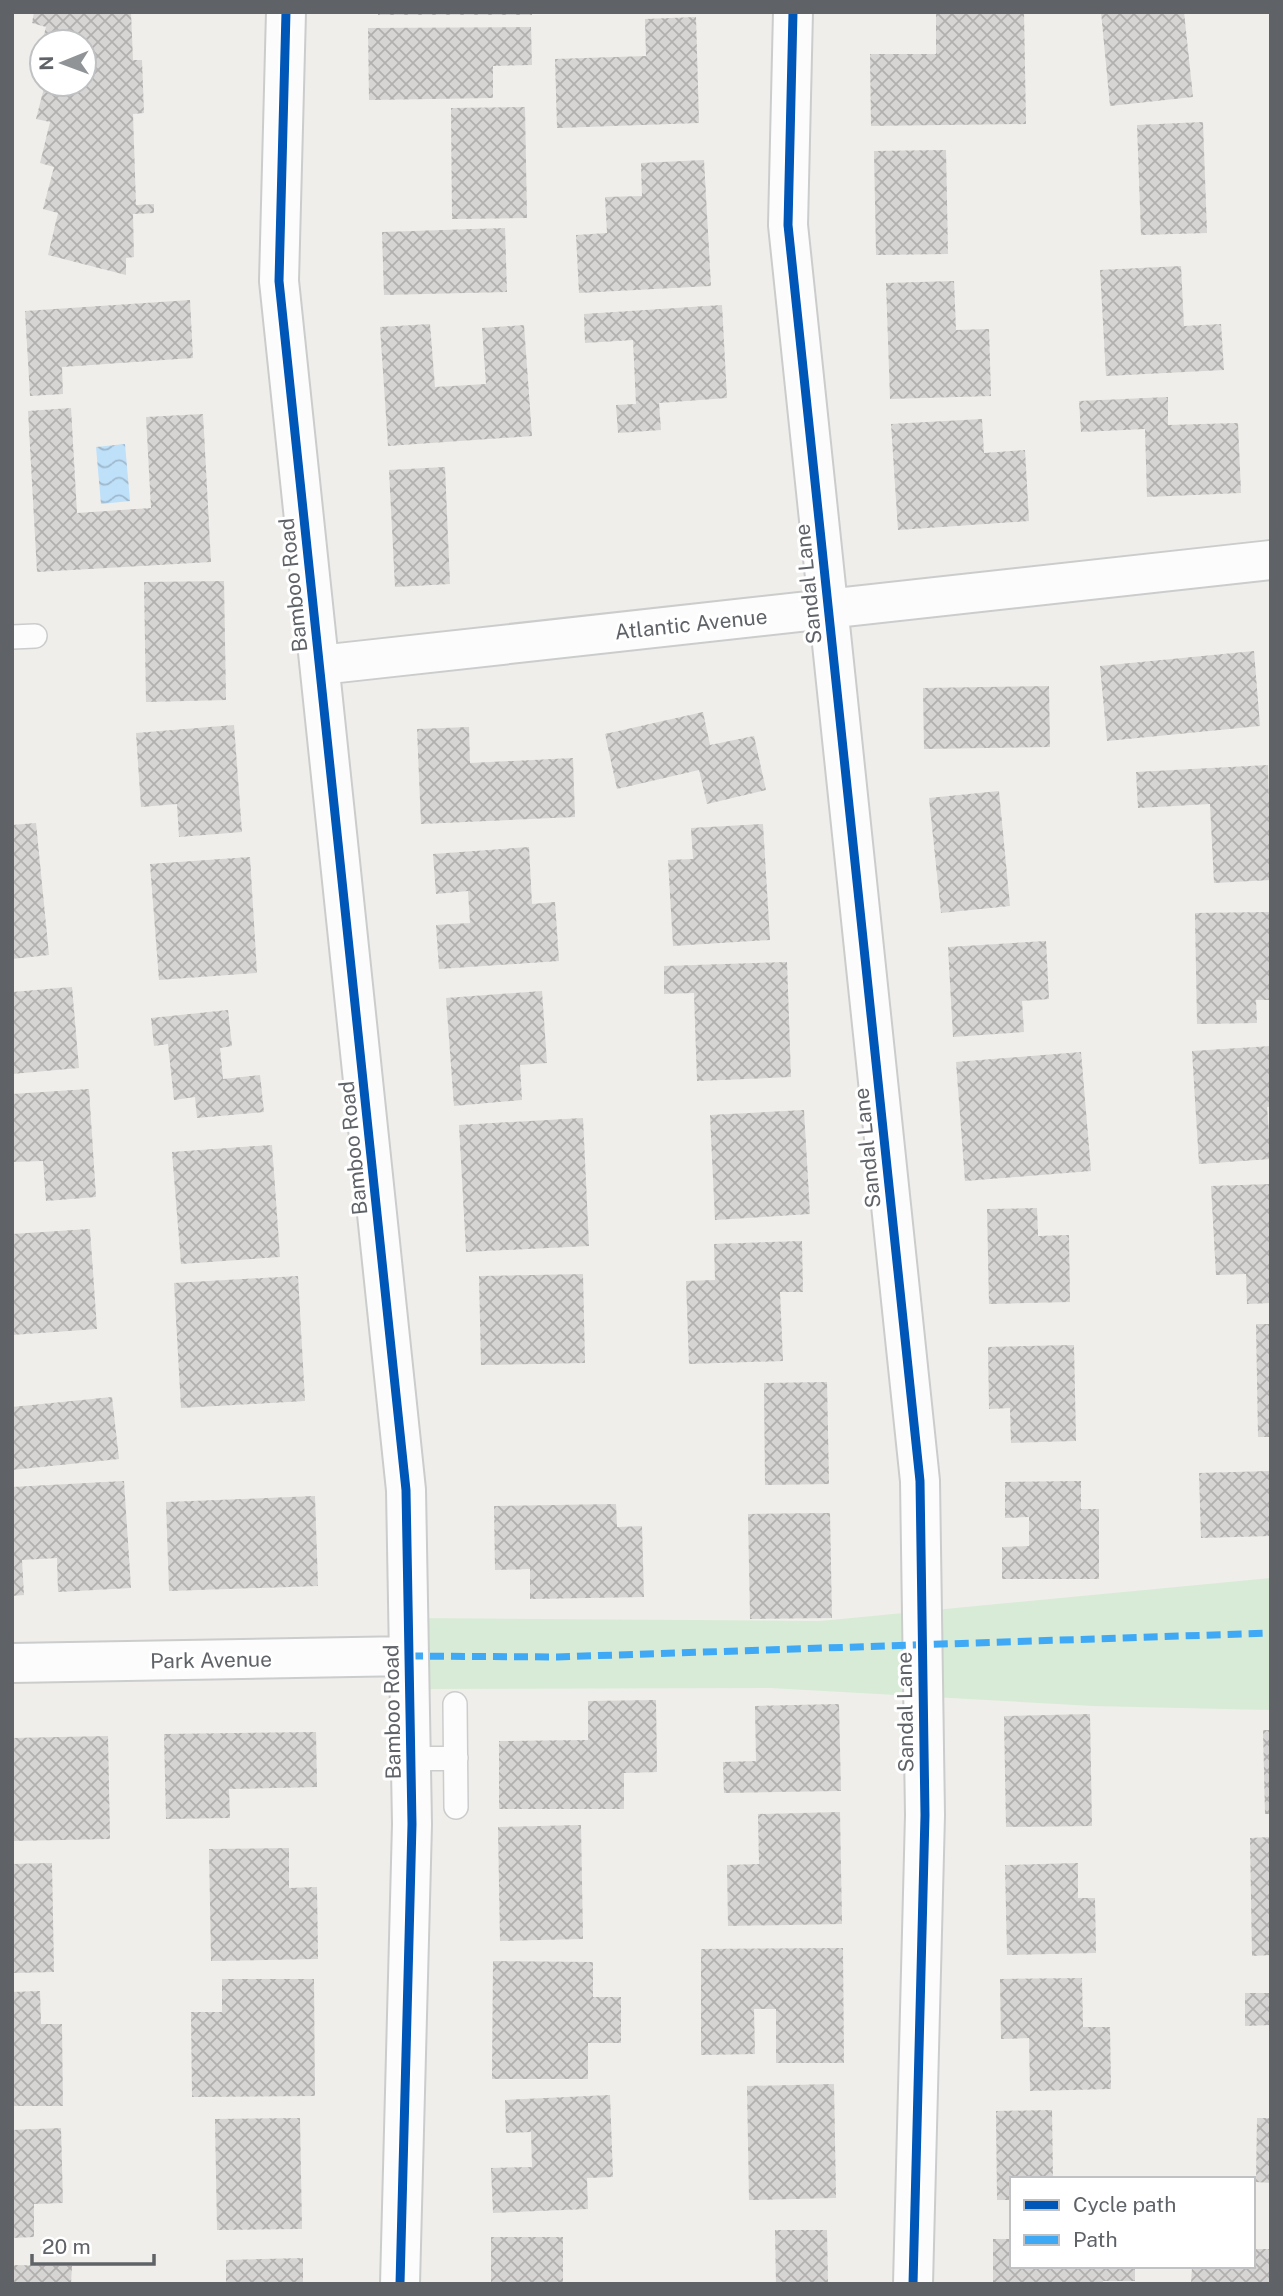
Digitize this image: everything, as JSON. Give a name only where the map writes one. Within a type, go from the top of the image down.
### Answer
[{"type":"street","name":"Bamboo Road","points":[[286,12],[279,281],[406,1490],[412,1824],[400,2284]]},
{"type":"street","name":"Sandal Lane","points":[[793,12],[788,225],[920,1481],[925,1815],[913,2284]]},
{"type":"street","name":"Atlantic Avenue","points":[[320,665],[1271,560]]},
{"type":"street","name":"Park Avenue","points":[[12,1663],[409,1656]]},
{"type":"lane","points":[[455,1704],[456,1807]]},
{"type":"lane","points":[[411,1759],[456,1758]]},
{"type":"green space","points":[[1271,1578],[1271,1710],[1094,1706],[770,1688],[418,1689],[417,1618],[820,1621]]},
{"type":"water","points":[[125,444],[130,501],[101,504],[96,447]]},
{"type":"building","points":[[34,12],[131,12],[133,60],[142,60],[144,113],[133,114],[136,205],[154,204],[154,213],[133,214],[134,257],[126,258],[126,275],[48,255],[58,213],[43,209],[54,167],[40,163],[50,122],[36,119],[41,98],[98,98],[98,28],[46,28],[32,23]]},
{"type":"building","points":[[378,12],[532,12],[532,15],[378,15]]},
{"type":"building","points":[[1101,12],[1184,12],[1193,97],[1110,106]]},
{"type":"building","points":[[1024,13],[1026,124],[871,126],[870,54],[936,54],[936,14]]},
{"type":"building","points":[[696,17],[699,123],[557,128],[555,59],[646,56],[645,19]]},
{"type":"building","points":[[531,27],[532,65],[493,66],[493,98],[369,100],[368,28]]},
{"type":"building","points":[[525,107],[527,218],[452,219],[451,108]]},
{"type":"building","points":[[1203,122],[1207,233],[1141,235],[1137,125]]},
{"type":"building","points":[[946,150],[948,254],[876,255],[874,151]]},
{"type":"building","points":[[704,160],[711,286],[579,293],[576,235],[607,233],[605,197],[642,196],[641,163]]},
{"type":"building","points":[[505,228],[507,292],[384,295],[382,232]]},
{"type":"building","points":[[1181,266],[1184,326],[1221,324],[1224,370],[1106,376],[1100,270]]},
{"type":"building","points":[[954,281],[956,330],[989,329],[991,396],[890,399],[886,283]]},
{"type":"building","points":[[190,300],[193,358],[62,367],[63,394],[30,396],[25,311]]},
{"type":"building","points":[[722,305],[727,398],[659,403],[661,430],[618,433],[616,405],[636,404],[633,340],[585,343],[584,314]]},
{"type":"building","points":[[430,324],[435,387],[486,384],[482,328],[524,325],[532,436],[388,446],[380,327]]},
{"type":"building","points":[[1168,397],[1168,425],[1238,423],[1241,493],[1147,497],[1145,429],[1081,432],[1079,401]]},
{"type":"building","points":[[71,408],[77,513],[151,508],[146,417],[203,414],[211,562],[37,572],[28,411]]},
{"type":"building","points":[[982,419],[984,453],[1025,450],[1029,521],[898,530],[891,424]]},
{"type":"building","points":[[445,467],[450,584],[395,587],[389,470]]},
{"type":"building","points":[[224,581],[226,700],[146,702],[144,582]]},
{"type":"building","points":[[1254,651],[1260,726],[1107,741],[1100,666]]},
{"type":"building","points":[[1049,686],[1050,747],[924,749],[923,688]]},
{"type":"building","points":[[703,712],[710,745],[754,736],[766,790],[707,804],[699,770],[617,789],[605,734]]},
{"type":"building","points":[[234,725],[242,832],[179,837],[177,804],[141,807],[136,733]]},
{"type":"building","points":[[469,727],[470,763],[573,758],[575,817],[421,824],[417,729]]},
{"type":"building","points":[[1268,765],[1271,880],[1214,883],[1210,804],[1138,808],[1136,772]]},
{"type":"building","points":[[999,791],[1010,906],[941,913],[929,798]]},
{"type":"building","points":[[36,823],[49,955],[12,959],[12,825]]},
{"type":"building","points":[[763,824],[770,940],[673,946],[668,860],[693,859],[691,828]]},
{"type":"building","points":[[529,847],[532,904],[555,902],[559,961],[439,969],[436,925],[470,923],[468,891],[436,894],[433,854]]},
{"type":"building","points":[[250,857],[257,973],[159,980],[150,864]]},
{"type":"building","points":[[1271,912],[1271,1000],[1256,1000],[1257,1023],[1197,1024],[1195,913]]},
{"type":"building","points":[[1046,941],[1049,999],[1022,1001],[1024,1032],[953,1037],[948,947]]},
{"type":"building","points":[[787,962],[791,1077],[697,1081],[694,993],[664,994],[664,966]]},
{"type":"building","points":[[72,987],[79,1068],[12,1074],[12,992]]},
{"type":"building","points":[[542,991],[547,1063],[520,1065],[522,1100],[454,1106],[446,998]]},
{"type":"building","points":[[228,1010],[232,1046],[220,1048],[223,1079],[260,1075],[264,1112],[197,1118],[195,1097],[174,1100],[168,1044],[154,1046],[151,1018]]},
{"type":"building","points":[[1271,1046],[1271,1107],[1267,1107],[1271,1159],[1199,1164],[1192,1051]]},
{"type":"building","points":[[1081,1052],[1091,1171],[965,1181],[956,1062]]},
{"type":"building","points":[[89,1089],[96,1197],[46,1201],[43,1161],[12,1162],[12,1094]]},
{"type":"building","points":[[804,1110],[810,1214],[715,1220],[710,1115]]},
{"type":"building","points":[[583,1118],[589,1246],[466,1252],[459,1125]]},
{"type":"building","points":[[272,1145],[280,1257],[181,1264],[172,1152]]},
{"type":"building","points":[[1271,1184],[1271,1303],[1247,1304],[1246,1274],[1216,1275],[1211,1186]]},
{"type":"building","points":[[1037,1208],[1038,1236],[1069,1235],[1070,1302],[989,1304],[987,1209]]},
{"type":"building","points":[[90,1229],[97,1329],[12,1335],[12,1234]]},
{"type":"building","points":[[802,1241],[803,1292],[780,1292],[783,1361],[689,1364],[686,1281],[715,1280],[714,1244]]},
{"type":"building","points":[[583,1274],[585,1363],[481,1365],[479,1276]]},
{"type":"building","points":[[298,1276],[305,1401],[181,1408],[174,1283]]},
{"type":"building","points":[[1256,1324],[1271,1324],[1271,1437],[1258,1437]]},
{"type":"building","points":[[1074,1345],[1076,1441],[1011,1443],[1010,1408],[989,1409],[988,1347]]},
{"type":"building","points":[[827,1382],[829,1484],[765,1485],[764,1383]]},
{"type":"building","points":[[112,1397],[119,1459],[12,1470],[12,1407]]},
{"type":"building","points":[[1271,1471],[1271,1536],[1201,1538],[1199,1473]]},
{"type":"building","points":[[124,1481],[131,1588],[58,1592],[57,1558],[22,1560],[24,1595],[12,1596],[12,1487]]},
{"type":"building","points":[[1081,1481],[1081,1509],[1099,1509],[1099,1579],[1002,1579],[1002,1547],[1029,1546],[1029,1517],[1005,1518],[1005,1482]]},
{"type":"building","points":[[315,1496],[318,1586],[169,1591],[166,1502]]},
{"type":"building","points":[[616,1504],[617,1527],[642,1526],[644,1597],[530,1599],[530,1569],[495,1570],[494,1506]]},
{"type":"building","points":[[830,1513],[832,1618],[750,1619],[748,1514]]},
{"type":"building","points":[[656,1700],[657,1772],[624,1773],[624,1809],[499,1809],[499,1741],[588,1740],[588,1701]]},
{"type":"building","points":[[839,1704],[841,1791],[724,1793],[723,1762],[756,1761],[755,1706]]},
{"type":"building","points":[[1090,1714],[1092,1826],[1006,1827],[1004,1716]]},
{"type":"building","points":[[1263,1730],[1271,1730],[1271,1814],[1265,1814]]},
{"type":"building","points":[[316,1732],[317,1787],[229,1789],[230,1818],[166,1819],[164,1734]]},
{"type":"building","points":[[108,1736],[110,1839],[12,1841],[12,1738]]},
{"type":"building","points":[[840,1812],[842,1924],[728,1926],[727,1865],[759,1864],[758,1814]]},
{"type":"building","points":[[581,1825],[583,1939],[500,1941],[498,1827]]},
{"type":"building","points":[[1271,1837],[1271,1955],[1252,1956],[1250,1838]]},
{"type":"building","points":[[289,1848],[289,1888],[317,1887],[318,1959],[211,1961],[209,1849]]},
{"type":"building","points":[[52,1863],[54,1972],[12,1973],[12,1864]]},
{"type":"building","points":[[1078,1863],[1078,1898],[1095,1898],[1096,1953],[1007,1955],[1005,1865]]},
{"type":"building","points":[[843,1948],[844,2063],[776,2063],[776,2009],[754,2009],[755,2054],[701,2055],[701,1949]]},
{"type":"building","points":[[493,1961],[593,1962],[593,1997],[621,1997],[621,2043],[588,2043],[588,2079],[492,2079]]},
{"type":"building","points":[[1082,1978],[1083,2027],[1110,2027],[1111,2089],[1030,2091],[1029,2038],[1001,2039],[1000,1979]]},
{"type":"building","points":[[222,1979],[314,1979],[315,2096],[192,2097],[191,2012],[222,2012]]},
{"type":"building","points":[[40,1991],[41,2024],[62,2024],[63,2106],[12,2106],[12,1992]]},
{"type":"building","points":[[1245,1993],[1271,1993],[1271,2025],[1245,2026]]},
{"type":"building","points":[[834,2084],[836,2198],[749,2200],[747,2086]]},
{"type":"building","points":[[610,2095],[613,2177],[587,2178],[588,2209],[493,2213],[491,2168],[532,2167],[531,2132],[506,2133],[505,2100]]},
{"type":"building","points":[[1052,2110],[1053,2177],[1010,2177],[1010,2200],[997,2200],[996,2111]]},
{"type":"building","points":[[300,2118],[302,2229],[217,2230],[215,2119]]},
{"type":"building","points":[[1257,2118],[1271,2118],[1271,2183],[1256,2182]]},
{"type":"building","points":[[61,2128],[63,2203],[34,2204],[34,2237],[12,2238],[12,2130]]},
{"type":"building","points":[[775,2230],[827,2230],[828,2284],[776,2284]]},
{"type":"building","points":[[491,2237],[563,2237],[563,2284],[491,2284]]},
{"type":"building","points":[[993,2239],[1010,2239],[1010,2268],[1135,2268],[1135,2281],[1103,2281],[1103,2284],[993,2284]]},
{"type":"building","points":[[1255,2249],[1271,2249],[1271,2284],[1191,2284],[1192,2268],[1255,2268]]},
{"type":"building","points":[[303,2258],[303,2284],[226,2284],[226,2260]]},
{"type":"building","points":[[12,2265],[72,2266],[71,2284],[12,2284]]},
{"type":"marked path","points":[[409,1656],[557,1657],[1271,1633]]},
{"type":"cycle path","points":[[286,12],[279,281],[406,1490],[412,1824],[400,2284]]},
{"type":"cycle path","points":[[793,12],[788,225],[920,1481],[925,1815],[913,2284]]}]
